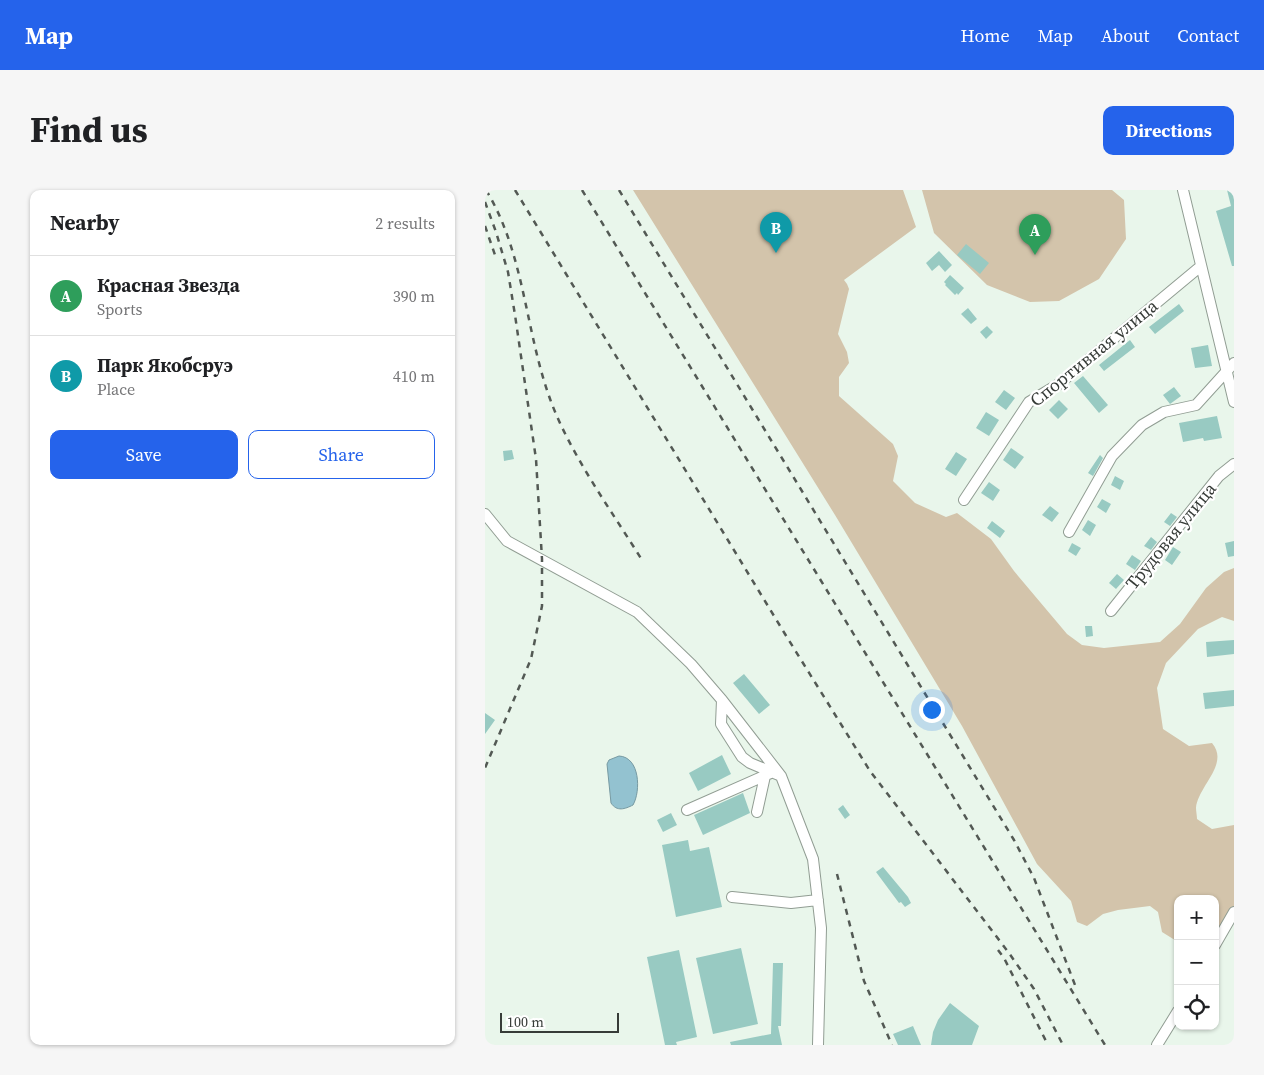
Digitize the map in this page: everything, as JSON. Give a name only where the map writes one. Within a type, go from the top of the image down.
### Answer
[{"type":"street","points":[[1183,190],[1234,402]]},
{"type":"street","name":"Спортивная улица","points":[[964,500],[1029,402],[1059,384],[1201,266]]},
{"type":"street","points":[[1069,532],[1112,456],[1142,424],[1164,412],[1196,405],[1234,363]]},
{"type":"street","name":"Трудовая улица","points":[[1111,611],[1219,476],[1234,464]]},
{"type":"street","points":[[485,514],[507,541],[637,612],[691,664],[722,700],[773,775],[813,859],[821,928],[818,1045]]},
{"type":"street","points":[[722,700],[721,724],[743,757],[750,763],[773,775]]},
{"type":"street","points":[[687,810],[773,775]]},
{"type":"street","points":[[757,812],[773,775]]},
{"type":"street","points":[[732,897],[791,903],[818,900]]},
{"type":"street","points":[[1218,940],[1234,912]]},
{"type":"street","points":[[1157,1045],[1174,1017]]},
{"type":"shaded area","points":[[633,190],[903,190],[916,227],[844,280],[849,289],[838,334],[847,352],[849,363],[839,377],[839,396],[893,444],[898,456],[893,481],[915,503],[946,517],[957,513],[991,539],[1014,571],[1067,634],[1082,645],[1104,648],[1160,642],[1180,624],[1206,588],[1224,572],[1234,568],[1234,621],[1222,617],[1198,629],[1166,663],[1157,688],[1163,729],[1189,746],[1212,743],[1217,751],[1215,767],[1198,800],[1196,808],[1197,819],[1212,829],[1234,825],[1234,911],[1219,934],[1219,895],[1174,895],[1174,940],[1162,932],[1158,912],[1150,906],[1103,914],[1087,926],[1077,922],[1071,901],[1037,864],[962,726],[835,515]]},
{"type":"shaded area","points":[[922,190],[1112,190],[1124,200],[1126,239],[1099,279],[1059,301],[1030,302],[987,285],[934,233]]},
{"type":"water","points":[[619,756],[631,762],[635,768],[638,784],[636,799],[633,805],[621,809],[616,808],[611,803],[607,764],[609,760]]},
{"type":"building","points":[[1227,190],[1234,190],[1234,266],[1232,266],[1216,211],[1231,206]]},
{"type":"building","points":[[966,244],[989,263],[980,274],[957,255]]},
{"type":"building","points":[[939,251],[952,265],[945,272],[939,265],[932,271],[926,263]]},
{"type":"building","points":[[950,275],[964,288],[958,295],[957,293],[955,295],[945,285],[944,282]]},
{"type":"building","points":[[1179,304],[1184,311],[1155,334],[1149,327]]},
{"type":"building","points":[[968,308],[977,319],[971,324],[961,314]]},
{"type":"building","points":[[987,326],[993,332],[986,339],[980,332]]},
{"type":"building","points":[[1130,340],[1135,347],[1104,371],[1099,365]]},
{"type":"building","points":[[1208,345],[1212,366],[1195,368],[1191,348]]},
{"type":"building","points":[[1083,376],[1108,405],[1099,413],[1074,383]]},
{"type":"building","points":[[1174,387],[1181,396],[1170,404],[1163,395]]},
{"type":"building","points":[[1004,390],[1015,398],[1006,410],[995,402]]},
{"type":"building","points":[[1059,400],[1068,409],[1058,419],[1049,410]]},
{"type":"building","points":[[986,412],[999,420],[989,436],[976,428]]},
{"type":"building","points":[[1217,416],[1222,438],[1204,441],[1203,438],[1183,442],[1179,423]]},
{"type":"building","points":[[1011,448],[1024,457],[1015,469],[1003,460]]},
{"type":"building","points":[[512,450],[514,459],[504,461],[503,451]]},
{"type":"building","points":[[956,452],[967,459],[956,476],[945,469]]},
{"type":"building","points":[[1100,455],[1103,458],[1093,476],[1088,473]]},
{"type":"building","points":[[1115,476],[1124,481],[1120,490],[1111,485]]},
{"type":"building","points":[[989,482],[1000,490],[993,501],[981,493]]},
{"type":"building","points":[[1102,499],[1111,504],[1106,513],[1097,507]]},
{"type":"building","points":[[1050,506],[1059,513],[1052,522],[1042,515]]},
{"type":"building","points":[[1171,513],[1177,517],[1170,526],[1164,522]]},
{"type":"building","points":[[1088,520],[1096,525],[1090,536],[1082,530]]},
{"type":"building","points":[[992,521],[1005,531],[1000,538],[987,528]]},
{"type":"building","points":[[1151,537],[1157,542],[1151,550],[1144,546]]},
{"type":"building","points":[[1234,541],[1234,556],[1228,557],[1225,543]]},
{"type":"building","points":[[1072,543],[1081,548],[1076,556],[1068,551]]},
{"type":"building","points":[[1173,547],[1181,552],[1172,565],[1165,560]]},
{"type":"building","points":[[1132,555],[1141,561],[1135,570],[1126,564]]},
{"type":"building","points":[[1117,574],[1124,580],[1116,589],[1109,583]]},
{"type":"building","points":[[1085,626],[1092,626],[1093,636],[1086,637]]},
{"type":"building","points":[[1234,640],[1234,654],[1207,657],[1206,642]]},
{"type":"building","points":[[744,674],[770,705],[759,714],[733,683]]},
{"type":"building","points":[[1234,690],[1234,706],[1205,709],[1203,693]]},
{"type":"building","points":[[485,713],[495,720],[485,734]]},
{"type":"building","points":[[722,755],[731,774],[698,791],[689,773]]},
{"type":"building","points":[[743,793],[750,813],[703,835],[694,815]]},
{"type":"building","points":[[843,805],[850,815],[845,819],[838,809]]},
{"type":"building","points":[[671,813],[677,825],[663,832],[657,820]]},
{"type":"building","points":[[688,840],[690,851],[709,847],[722,907],[676,917],[662,845]]},
{"type":"building","points":[[883,867],[908,897],[911,903],[905,907],[901,902],[899,903],[876,872]]},
{"type":"building","points":[[741,948],[758,1024],[713,1034],[696,958]]},
{"type":"building","points":[[679,950],[697,1037],[676,1042],[677,1045],[665,1045],[647,957]]},
{"type":"building","points":[[773,963],[783,963],[781,1026],[778,1026],[782,1045],[731,1045],[730,1042],[771,1034]]},
{"type":"building","points":[[950,1003],[979,1026],[972,1045],[931,1045],[933,1032],[938,1020]]},
{"type":"building","points":[[913,1026],[921,1045],[898,1045],[893,1034]]},
{"type":"railway","points":[[486,190],[499,214],[509,239],[541,370],[557,417],[591,480],[642,560]]},
{"type":"railway","points":[[515,190],[870,771],[1009,953],[1034,989],[1063,1045]]},
{"type":"railway","points":[[582,190],[1105,1045]]},
{"type":"railway","points":[[619,190],[1014,840],[1034,878],[1075,985]]},
{"type":"railway","points":[[485,202],[508,272],[515,315],[536,459],[542,559],[542,606],[531,659],[485,768]]},
{"type":"railway","points":[[485,226],[495,255]]},
{"type":"railway","points":[[837,874],[864,981],[892,1045]]},
{"type":"railway","points":[[998,950],[1004,958],[1048,1045]]},
{"type":"place","name":"Парк Якобсруэ","points":[[776,253]]},
{"type":"place","name":"Красная Звезда","points":[[1035,255]]}]
